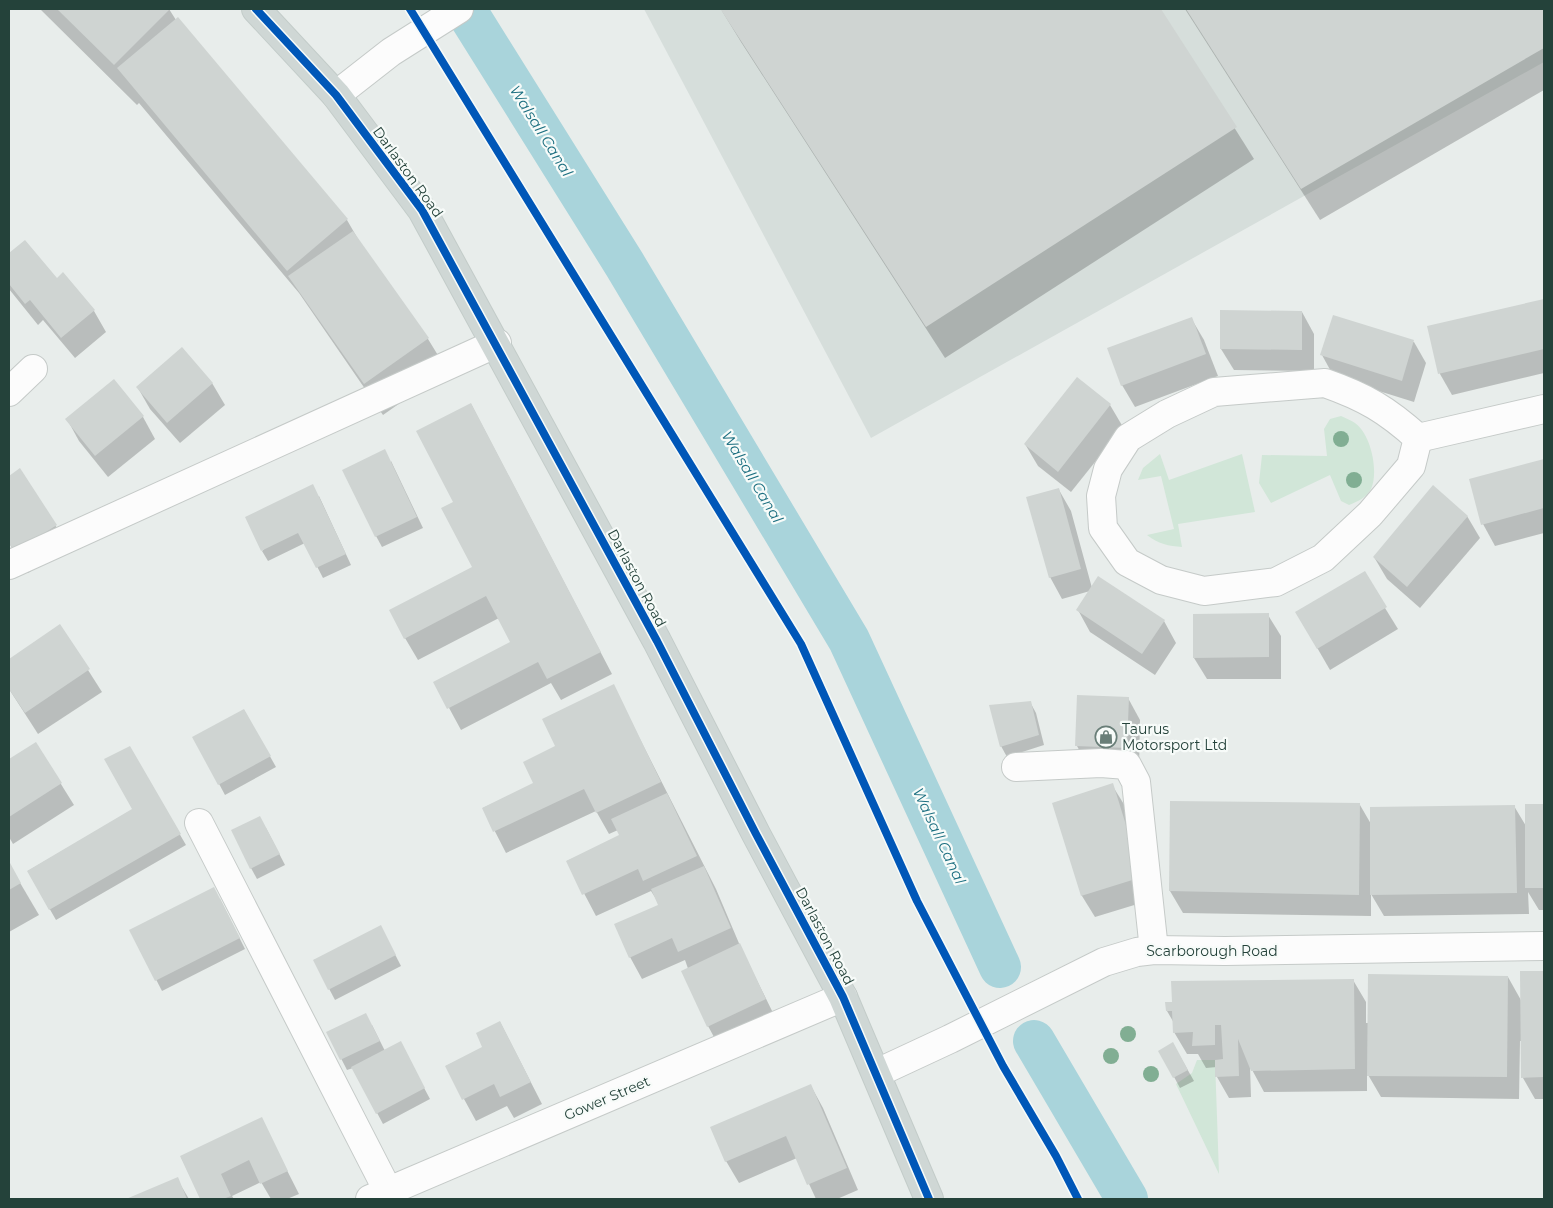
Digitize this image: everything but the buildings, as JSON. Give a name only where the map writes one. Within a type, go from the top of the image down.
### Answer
[{"type":"main road","name":"Darlaston Road","points":[[256,9],[336,96],[422,210],[497,343],[652,632],[756,834],[843,997],[877,1073],[929,1199]]},
{"type":"street","points":[[336,96],[391,52],[460,9]]},
{"type":"street","points":[[9,565],[497,343]]},
{"type":"street","points":[[9,392],[32,369]]},
{"type":"street","points":[[1325,383],[1350,392],[1390,413],[1418,438],[1411,466],[1370,514],[1323,558],[1276,582],[1204,591],[1161,580],[1127,562],[1103,528],[1100,496],[1108,469],[1128,438],[1167,414],[1214,392],[1325,383]]},
{"type":"street","points":[[1418,438],[1544,409]]},
{"type":"street","points":[[1016,767],[1101,762],[1127,765],[1136,782],[1154,950]]},
{"type":"street","points":[[199,823],[379,1195]]},
{"type":"street","name":"Scarborough Road","points":[[877,1073],[1121,955],[1154,950],[1225,951],[1544,946]]},
{"type":"street","name":"Gower Street","points":[[379,1195],[843,997]]},
{"type":"shaded area","points":[[644,9],[1544,9],[1544,62],[871,438]]},
{"type":"green space","points":[[1341,416],[1361,428],[1369,444],[1374,464],[1374,473],[1369,492],[1362,499],[1349,505],[1341,501],[1330,475],[1271,503],[1259,483],[1262,455],[1327,456],[1324,429],[1330,419]]},
{"type":"green space","points":[[1160,454],[1169,480],[1242,454],[1255,512],[1178,524],[1182,547],[1155,541],[1147,535],[1174,529],[1161,476],[1138,480],[1143,468]]},
{"type":"green space","points":[[1197,1060],[1215,1060],[1219,1174],[1176,1084],[1192,1073]]},
{"type":"waterway","name":"Walsall Canal","points":[[465,9],[625,265],[849,640],[1000,967]]},
{"type":"waterway","name":"Walsall Canal","points":[[1034,1041],[1127,1199]]},
{"type":"cycle path","points":[[256,9],[336,95],[422,210],[657,641],[756,834],[843,997],[929,1199]]},
{"type":"cycle path","points":[[410,9],[801,644],[917,901],[1003,1066],[1056,1156],[1078,1199]]},
{"type":"place","name":"Taurus Motorsport Ltd","points":[[1106,737]]}]
